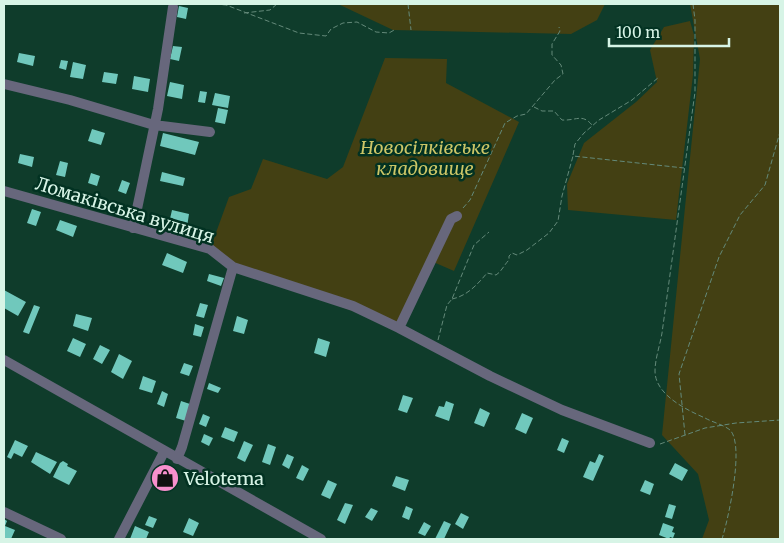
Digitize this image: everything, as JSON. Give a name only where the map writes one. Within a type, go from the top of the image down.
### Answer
[{"type":"street","points":[[133,228],[158,109],[173,7]]},
{"type":"street","points":[[4,84],[70,100],[154,125],[210,132]]},
{"type":"street","name":"Ломаківська вулиця","points":[[4,191],[210,249],[233,267]]},
{"type":"street","points":[[399,328],[451,219],[457,216]]},
{"type":"street","points":[[177,459],[233,267],[353,306],[490,376],[562,410],[650,443]]},
{"type":"street","points":[[4,360],[320,539]]},
{"type":"street","points":[[119,539],[164,452]]},
{"type":"street","points":[[4,512],[61,539]]},
{"type":"path","points":[[214,4],[226,5],[299,33],[317,36],[326,36],[331,29],[348,22],[357,22],[376,32],[389,33],[396,29]]},
{"type":"path","points":[[243,13],[270,10],[278,4]]},
{"type":"path","points":[[408,4],[410,30]]},
{"type":"path","points":[[693,4],[695,20],[695,92],[662,333],[655,371],[657,385],[682,408],[730,430],[734,439],[736,450],[731,506],[722,539]]},
{"type":"path","points":[[457,216],[470,200],[505,123],[517,116],[526,114],[562,74],[561,65],[552,55],[552,44],[560,31],[559,27]]},
{"type":"path","points":[[452,299],[460,298],[472,290],[487,273],[496,275],[501,272],[512,253],[517,255],[527,250],[549,233],[558,221],[575,144],[592,125],[632,100],[659,77]]},
{"type":"path","points":[[533,107],[542,111],[554,111],[562,120],[571,121],[582,117],[588,119],[592,125]]},
{"type":"path","points":[[685,436],[679,374],[719,257],[740,215],[765,185],[780,132]]},
{"type":"path","points":[[573,156],[685,168]]},
{"type":"path","points":[[436,348],[447,305],[452,299],[474,245],[489,232]]},
{"type":"path","points":[[650,443],[664,443],[705,428],[736,423],[780,421]]},
{"type":"green space","points":[[338,4],[605,4],[597,20],[571,34],[393,30]]},
{"type":"green space","points":[[690,4],[780,4],[780,539],[702,539],[709,520],[698,474],[662,435],[700,59]]},
{"type":"green space","points":[[690,21],[694,35],[693,75],[676,220],[568,210],[567,184],[584,143],[636,102],[657,82],[650,50],[664,27]]},
{"type":"green space","name":"Новосілківське кладовище","points":[[385,58],[447,59],[446,83],[519,122],[454,271],[431,261],[399,328],[233,267],[210,249],[229,197],[251,189],[263,159],[327,179],[343,167]]},
{"type":"building","points":[[179,6],[188,8],[186,19],[177,17]]},
{"type":"building","points":[[173,46],[182,47],[179,61],[170,59]]},
{"type":"building","points":[[19,53],[35,56],[33,66],[17,62]]},
{"type":"building","points":[[61,60],[68,61],[66,70],[59,68]]},
{"type":"building","points":[[73,62],[86,65],[83,79],[70,77]]},
{"type":"building","points":[[104,72],[118,74],[116,84],[102,82]]},
{"type":"building","points":[[134,76],[150,79],[148,92],[132,89]]},
{"type":"building","points":[[170,82],[184,85],[182,99],[167,96]]},
{"type":"building","points":[[200,91],[207,92],[205,103],[198,102]]},
{"type":"building","points":[[215,93],[230,96],[228,108],[212,105]]},
{"type":"building","points":[[218,108],[228,110],[225,124],[215,122]]},
{"type":"building","points":[[92,129],[105,133],[101,145],[88,141]]},
{"type":"building","points":[[163,133],[199,142],[195,155],[160,146]]},
{"type":"building","points":[[20,154],[34,157],[32,167],[18,163]]},
{"type":"building","points":[[60,161],[68,163],[65,177],[56,175]]},
{"type":"building","points":[[162,172],[185,178],[183,186],[160,181]]},
{"type":"building","points":[[91,173],[100,176],[97,186],[88,183]]},
{"type":"building","points":[[122,180],[130,183],[126,194],[118,191]]},
{"type":"building","points":[[32,209],[41,212],[36,226],[27,223]]},
{"type":"building","points":[[172,210],[189,214],[187,227],[169,223]]},
{"type":"building","points":[[60,220],[77,226],[73,237],[56,230]]},
{"type":"building","points":[[167,253],[187,262],[183,273],[162,265]]},
{"type":"building","points":[[209,274],[224,278],[221,286],[207,281]]},
{"type":"building","points":[[4,290],[26,302],[18,316],[4,308]]},
{"type":"building","points":[[200,303],[208,305],[204,318],[196,316]]},
{"type":"building","points":[[34,305],[40,307],[29,334],[23,332]]},
{"type":"building","points":[[76,314],[92,318],[88,331],[73,326]]},
{"type":"building","points":[[237,316],[248,320],[244,334],[233,331]]},
{"type":"building","points":[[195,324],[204,327],[201,337],[193,335]]},
{"type":"building","points":[[73,338],[86,344],[80,357],[67,351]]},
{"type":"building","points":[[318,338],[330,342],[326,357],[314,353]]},
{"type":"building","points":[[100,345],[110,350],[102,364],[93,359]]},
{"type":"building","points":[[119,354],[132,361],[123,379],[111,372]]},
{"type":"building","points":[[184,363],[193,366],[189,376],[180,373]]},
{"type":"building","points":[[143,376],[156,381],[152,393],[139,389]]},
{"type":"building","points":[[209,383],[221,388],[218,393],[207,389]]},
{"type":"building","points":[[162,391],[168,394],[164,407],[157,404]]},
{"type":"building","points":[[403,395],[413,398],[407,413],[398,410]]},
{"type":"building","points":[[181,401],[190,404],[186,421],[176,418]]},
{"type":"building","points":[[446,401],[454,404],[449,421],[435,416],[439,406],[444,407]]},
{"type":"building","points":[[480,408],[490,413],[484,427],[474,423]]},
{"type":"building","points":[[522,413],[533,418],[526,434],[515,429]]},
{"type":"building","points":[[203,414],[210,417],[206,427],[199,424]]},
{"type":"building","points":[[225,427],[238,432],[234,442],[221,437]]},
{"type":"building","points":[[204,434],[213,438],[209,446],[201,442]]},
{"type":"building","points":[[562,438],[569,441],[564,453],[557,450]]},
{"type":"building","points":[[15,440],[28,446],[22,457],[14,453],[11,459],[7,457]]},
{"type":"building","points":[[244,441],[253,445],[245,462],[237,458]]},
{"type":"building","points":[[268,444],[276,447],[270,465],[262,462]]},
{"type":"building","points":[[36,452],[57,462],[50,474],[31,462]]},
{"type":"building","points":[[287,454],[294,457],[289,469],[282,465]]},
{"type":"building","points":[[599,454],[604,456],[593,481],[583,477],[590,461],[595,463]]},
{"type":"building","points":[[63,461],[68,464],[67,466],[77,471],[69,485],[53,477]]},
{"type":"building","points":[[675,463],[688,470],[682,481],[669,474]]},
{"type":"building","points":[[302,465],[309,469],[303,481],[296,478]]},
{"type":"building","points":[[158,473],[171,479],[167,489],[154,483]]},
{"type":"building","points":[[396,476],[409,480],[405,491],[392,486]]},
{"type":"building","points":[[328,480],[337,484],[330,499],[321,495]]},
{"type":"building","points":[[645,480],[654,484],[650,495],[640,491]]},
{"type":"building","points":[[345,503],[353,505],[345,524],[337,520]]},
{"type":"building","points":[[669,504],[676,506],[672,519],[665,517]]},
{"type":"building","points":[[406,506],[413,509],[409,520],[402,517]]},
{"type":"building","points":[[371,508],[378,511],[372,521],[365,517]]},
{"type":"building","points":[[461,513],[469,517],[463,529],[455,524]]},
{"type":"building","points":[[149,516],[157,519],[153,528],[145,525]]},
{"type":"building","points":[[189,518],[199,523],[193,536],[183,532]]},
{"type":"building","points":[[4,519],[7,521],[5,526],[15,530],[11,539],[4,539]]},
{"type":"building","points":[[444,521],[451,524],[444,539],[435,539]]},
{"type":"building","points":[[424,522],[431,526],[425,536],[418,533]]},
{"type":"building","points":[[663,523],[674,527],[672,532],[675,533],[673,538],[670,537],[669,539],[659,535]]},
{"type":"building","points":[[135,526],[149,532],[146,539],[130,539]]},
{"type":"place","name":"Velotema","points":[[165,478]]}]
